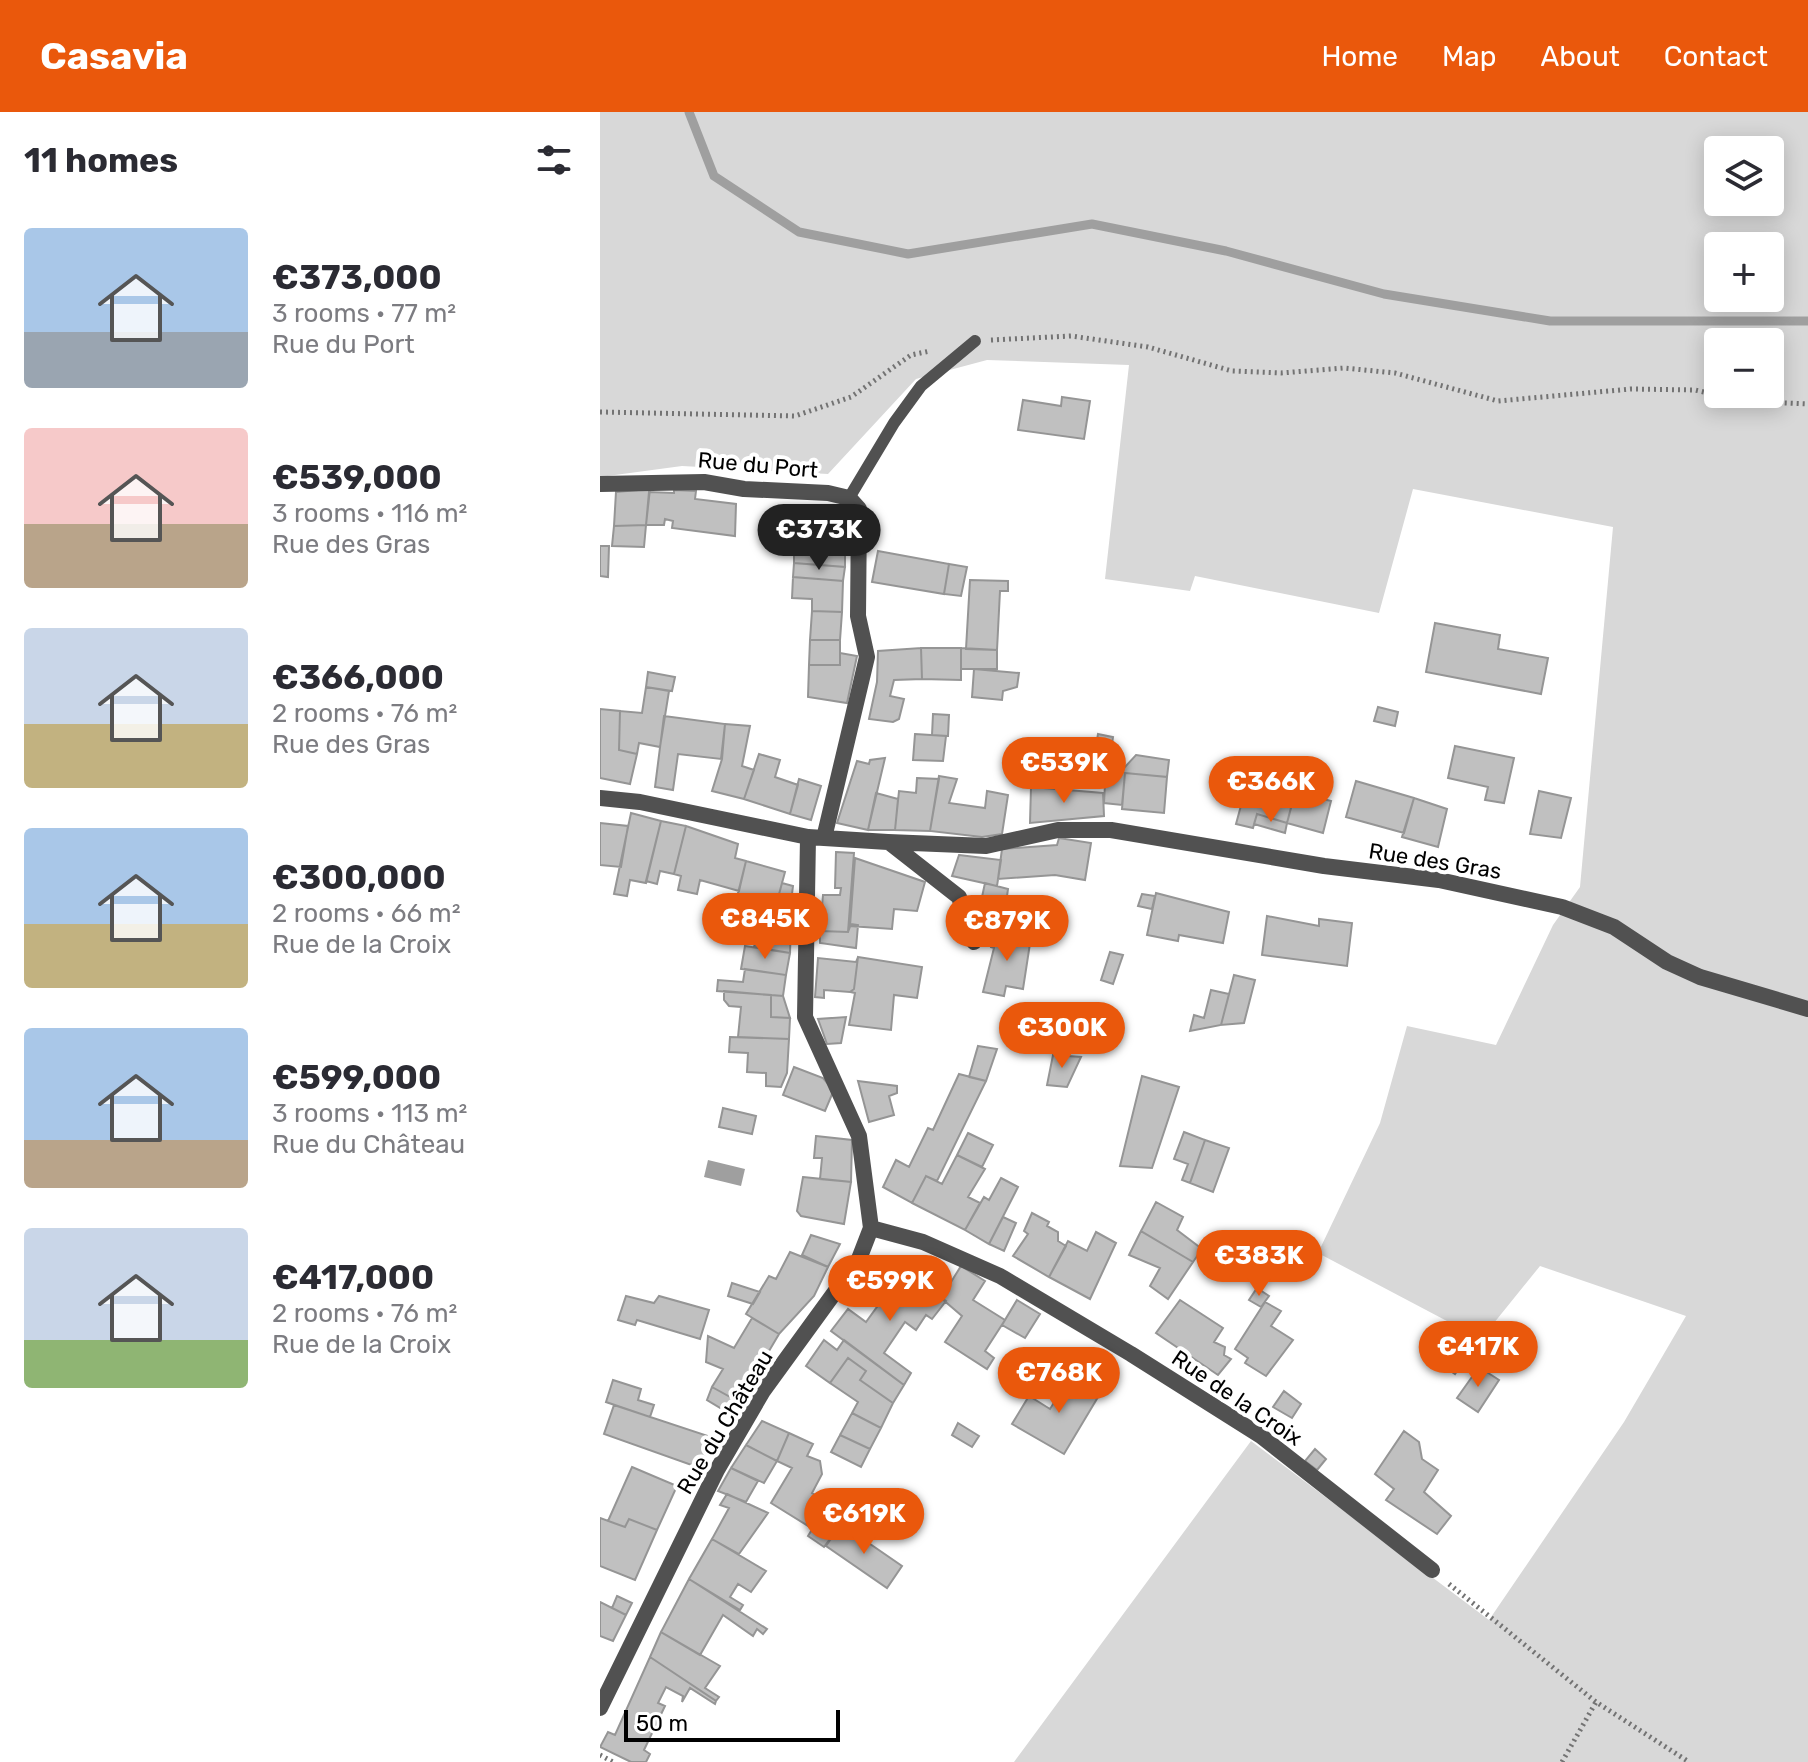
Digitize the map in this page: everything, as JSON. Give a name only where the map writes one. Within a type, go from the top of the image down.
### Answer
[{"type":"street","name":"Rue du Port","points":[[600,484],[704,482],[744,489],[828,493],[849,498]]},
{"type":"street","points":[[849,498],[859,509],[858,616],[867,657],[816,838],[803,962],[805,1017],[859,1136],[871,1228]]},
{"type":"street","name":"Rue des Gras","points":[[600,798],[640,802],[816,838],[986,846],[1058,830],[1111,830],[1324,866],[1439,880],[1562,907],[1614,927],[1667,962],[1700,977],[1808,1009]]},
{"type":"street","points":[[888,842],[959,897],[974,942]]},
{"type":"street","name":"Rue de la Croix","points":[[871,1228],[923,1242],[1000,1276],[1131,1354],[1261,1436],[1432,1570]]},
{"type":"street","name":"Rue du Château","points":[[600,1708],[717,1470],[763,1391],[859,1259],[871,1228]]},
{"type":"lane","points":[[849,498],[894,423],[921,386],[975,341]]},
{"type":"path","points":[[975,341],[1071,336],[1148,347],[1232,371],[1281,373],[1344,368],[1395,373],[1498,401],[1631,389],[1695,390],[1743,401],[1808,404]]},
{"type":"path","points":[[600,412],[669,411],[795,416],[851,397],[911,355],[936,350]]},
{"type":"path","points":[[1432,1570],[1596,1702],[1689,1762]]},
{"type":"path","points":[[1562,1762],[1596,1702]]},
{"type":"path","points":[[600,1755],[613,1762]]},
{"type":"shaded area","points":[[600,112],[1808,112],[1808,1762],[1014,1762],[1251,1441],[1489,1620],[1624,1422],[1686,1316],[1540,1266],[1481,1339],[1318,1253],[1380,1123],[1407,1026],[1496,1045],[1553,925],[1580,887],[1613,527],[1413,489],[1379,613],[1195,576],[1190,591],[1105,579],[1129,365],[987,360],[916,379],[828,474],[682,466],[600,477]]},
{"type":"shaded area","points":[[708,1160],[745,1169],[741,1186],[704,1177]]},
{"type":"building","points":[[1062,397],[1090,401],[1084,439],[1018,430],[1023,400],[1061,406]]},
{"type":"building","points":[[650,489],[646,525],[614,526],[616,492]]},
{"type":"building","points":[[674,490],[696,491],[695,499],[736,504],[735,536],[672,528],[673,521],[665,519],[664,525],[646,525],[649,492],[674,493]]},
{"type":"building","points":[[797,508],[847,511],[845,541],[787,534],[788,519],[796,520]]},
{"type":"building","points":[[646,525],[644,547],[612,546],[614,526]]},
{"type":"building","points":[[794,535],[845,541],[845,567],[794,563]]},
{"type":"building","points":[[600,546],[609,546],[608,577],[600,576]]},
{"type":"building","points":[[878,551],[949,564],[944,594],[872,582]]},
{"type":"building","points":[[794,563],[845,567],[843,581],[793,577]]},
{"type":"building","points":[[949,564],[967,567],[961,596],[944,594]]},
{"type":"building","points":[[793,577],[843,581],[842,612],[812,611],[812,599],[792,598]]},
{"type":"building","points":[[970,580],[1008,581],[1008,591],[1000,591],[997,650],[966,649]]},
{"type":"building","points":[[812,611],[842,612],[840,640],[810,640]]},
{"type":"building","points":[[1435,623],[1500,635],[1498,649],[1548,658],[1541,694],[1426,672]]},
{"type":"building","points":[[810,640],[840,640],[840,665],[809,665]]},
{"type":"building","points":[[921,648],[961,648],[961,680],[922,679]]},
{"type":"building","points":[[921,648],[922,679],[894,680],[890,696],[904,699],[899,719],[893,722],[869,719],[877,682],[878,651]]},
{"type":"building","points":[[961,648],[997,650],[997,669],[961,669]]},
{"type":"building","points":[[840,653],[857,656],[847,703],[808,697],[809,665],[840,665]]},
{"type":"building","points":[[974,669],[1019,673],[1017,687],[1003,691],[1002,700],[972,697]]},
{"type":"building","points":[[648,672],[675,677],[672,691],[646,687]]},
{"type":"building","points":[[646,687],[669,691],[660,747],[639,743],[637,754],[619,750],[620,711],[642,713]]},
{"type":"building","points":[[1378,707],[1398,712],[1395,726],[1374,721]]},
{"type":"building","points":[[600,709],[620,711],[619,750],[637,754],[630,784],[600,778]]},
{"type":"building","points":[[933,714],[949,715],[948,736],[932,735]]},
{"type":"building","points":[[664,716],[725,724],[721,759],[678,754],[673,790],[655,787]]},
{"type":"building","points":[[725,724],[750,726],[742,766],[754,770],[744,799],[712,791],[722,759]]},
{"type":"building","points":[[915,734],[946,736],[943,761],[913,760]]},
{"type":"building","points":[[1098,734],[1113,737],[1109,766],[1093,764]]},
{"type":"building","points":[[1455,746],[1514,758],[1504,803],[1485,800],[1488,787],[1448,778]]},
{"type":"building","points":[[759,754],[780,760],[775,777],[798,785],[790,814],[744,799]]},
{"type":"building","points":[[1136,755],[1169,760],[1167,777],[1125,773],[1122,805],[1104,803],[1106,765],[1125,767]]},
{"type":"building","points":[[885,758],[868,830],[837,823],[857,761],[869,764],[870,760]]},
{"type":"building","points":[[1251,769],[1298,782],[1287,823],[1257,814],[1253,828],[1236,824]]},
{"type":"building","points":[[1125,773],[1167,777],[1164,813],[1122,809]]},
{"type":"building","points":[[939,776],[957,779],[949,803],[985,808],[987,791],[1008,795],[1002,834],[982,837],[930,831]]},
{"type":"building","points":[[917,778],[939,779],[930,831],[895,830],[899,791],[916,793]]},
{"type":"building","points":[[799,779],[821,786],[811,820],[790,814]]},
{"type":"building","points":[[1356,781],[1414,798],[1404,833],[1346,817]]},
{"type":"building","points":[[1031,787],[1103,793],[1104,816],[1030,823]]},
{"type":"building","points":[[1539,791],[1571,798],[1561,838],[1530,834]]},
{"type":"building","points":[[1295,792],[1331,801],[1323,833],[1287,823]]},
{"type":"building","points":[[876,793],[898,799],[895,830],[868,830]]},
{"type":"building","points":[[1414,798],[1447,809],[1438,847],[1402,837]]},
{"type":"building","points":[[631,813],[661,821],[646,883],[630,880],[627,896],[614,894]]},
{"type":"building","points":[[1257,814],[1287,823],[1285,833],[1254,824]]},
{"type":"building","points":[[661,821],[686,826],[674,874],[660,871],[657,884],[646,881]]},
{"type":"building","points":[[600,823],[628,826],[621,867],[600,865]]},
{"type":"building","points":[[686,826],[738,844],[735,858],[746,861],[739,891],[700,880],[697,894],[678,890],[681,876],[674,874]]},
{"type":"building","points":[[1059,838],[1091,843],[1085,880],[1055,875],[998,879],[1002,849],[1057,845]]},
{"type":"building","points":[[836,852],[854,853],[848,932],[820,931],[823,895],[840,895],[841,888],[835,888]]},
{"type":"building","points":[[959,855],[1001,860],[997,886],[952,876]]},
{"type":"building","points":[[855,858],[925,882],[917,911],[894,909],[892,929],[850,926]]},
{"type":"building","points":[[746,861],[785,872],[778,898],[795,903],[791,923],[764,915],[755,907],[736,901]]},
{"type":"building","points":[[782,883],[793,886],[791,902],[778,898]]},
{"type":"building","points":[[985,883],[1008,889],[1002,932],[994,930],[997,914],[979,911]]},
{"type":"building","points":[[1156,893],[1229,912],[1223,943],[1179,935],[1178,941],[1147,935]]},
{"type":"building","points":[[1142,894],[1155,896],[1152,909],[1138,906]]},
{"type":"building","points":[[764,915],[791,923],[790,953],[754,947]]},
{"type":"building","points":[[1267,916],[1319,926],[1319,919],[1352,923],[1347,966],[1262,955]]},
{"type":"building","points":[[851,924],[858,925],[856,948],[820,943],[820,931],[848,932]]},
{"type":"building","points":[[994,930],[1031,937],[1023,989],[1006,986],[1004,996],[983,992],[994,948],[991,947]]},
{"type":"building","points":[[745,946],[790,953],[786,975],[741,969]]},
{"type":"building","points":[[1110,952],[1123,955],[1113,984],[1101,980]]},
{"type":"building","points":[[858,957],[854,989],[850,992],[824,990],[824,998],[815,997],[818,958],[856,962]]},
{"type":"building","points":[[858,957],[922,967],[917,998],[894,995],[891,1030],[849,1025],[855,993],[850,992],[854,989]]},
{"type":"building","points":[[745,969],[786,975],[783,996],[717,991],[718,980],[743,982]]},
{"type":"building","points":[[1234,975],[1255,980],[1244,1023],[1221,1025]]},
{"type":"building","points":[[1211,990],[1229,994],[1221,1025],[1190,1031],[1194,1015],[1204,1018]]},
{"type":"building","points":[[724,991],[771,995],[771,1017],[790,1018],[789,1039],[738,1037],[741,1007],[729,1006],[724,1000]]},
{"type":"building","points":[[771,995],[783,996],[790,1018],[771,1017]]},
{"type":"building","points":[[846,1017],[841,1043],[827,1044],[818,1019]]},
{"type":"building","points":[[730,1037],[789,1039],[787,1073],[781,1087],[766,1086],[766,1073],[747,1072],[748,1053],[729,1052]]},
{"type":"building","points":[[978,1046],[997,1049],[986,1081],[969,1077]]},
{"type":"building","points":[[1053,1055],[1081,1057],[1067,1087],[1047,1085]]},
{"type":"building","points":[[794,1067],[823,1078],[829,1085],[833,1092],[825,1111],[783,1095]]},
{"type":"building","points":[[959,1074],[986,1081],[937,1181],[926,1176],[912,1203],[883,1187],[896,1160],[909,1167],[928,1128],[933,1130]]},
{"type":"building","points":[[1142,1076],[1179,1087],[1152,1168],[1120,1166]]},
{"type":"building","points":[[858,1081],[897,1086],[897,1093],[889,1096],[894,1115],[869,1122]]},
{"type":"building","points":[[723,1108],[756,1116],[752,1134],[719,1127]]},
{"type":"building","points":[[1184,1132],[1205,1140],[1190,1183],[1182,1180],[1188,1164],[1174,1159]]},
{"type":"building","points":[[968,1133],[993,1145],[982,1167],[957,1155]]},
{"type":"building","points":[[816,1136],[852,1140],[851,1182],[820,1179],[822,1158],[814,1158]]},
{"type":"building","points":[[1205,1140],[1229,1148],[1213,1192],[1190,1183]]},
{"type":"building","points":[[957,1155],[985,1169],[968,1197],[980,1203],[965,1230],[912,1203],[926,1176],[942,1184]]},
{"type":"building","points":[[803,1177],[851,1182],[844,1224],[801,1216],[797,1211]]},
{"type":"building","points":[[1001,1178],[1018,1187],[989,1244],[965,1230],[984,1197],[989,1200]]},
{"type":"building","points":[[1156,1202],[1183,1217],[1177,1230],[1202,1249],[1193,1262],[1141,1231]]},
{"type":"building","points":[[1032,1213],[1049,1222],[1047,1226],[1058,1232],[1058,1241],[1066,1246],[1049,1277],[1013,1256],[1028,1234],[1024,1231]]},
{"type":"building","points":[[1003,1217],[1016,1223],[1004,1251],[989,1244]]},
{"type":"building","points":[[1141,1231],[1193,1262],[1168,1299],[1150,1286],[1160,1268],[1129,1255]]},
{"type":"building","points":[[1096,1232],[1116,1243],[1090,1299],[1049,1277],[1068,1241],[1087,1251]]},
{"type":"building","points":[[811,1235],[840,1244],[828,1267],[802,1255]]},
{"type":"building","points":[[790,1252],[828,1267],[814,1296],[779,1334],[746,1314],[769,1276],[776,1279]]},
{"type":"building","points":[[961,1266],[985,1281],[973,1300],[1005,1320],[985,1351],[994,1358],[987,1369],[945,1342],[962,1316],[941,1298]]},
{"type":"building","points":[[903,1271],[946,1301],[932,1319],[926,1315],[916,1330],[905,1322],[884,1353],[911,1373],[904,1385],[831,1331],[848,1309],[866,1322]]},
{"type":"building","points":[[732,1283],[760,1292],[753,1304],[728,1296]]},
{"type":"building","points":[[1257,1288],[1269,1296],[1261,1307],[1249,1300]]},
{"type":"building","points":[[626,1296],[654,1303],[659,1296],[709,1310],[700,1339],[637,1320],[635,1325],[618,1320]]},
{"type":"building","points":[[1017,1300],[1040,1314],[1025,1338],[1002,1325]]},
{"type":"building","points":[[1180,1300],[1223,1328],[1214,1342],[1225,1347],[1224,1355],[1231,1359],[1218,1375],[1156,1333]]},
{"type":"building","points":[[1265,1302],[1281,1311],[1271,1326],[1293,1340],[1266,1376],[1245,1363],[1248,1358],[1235,1349]]},
{"type":"building","points":[[752,1318],[779,1334],[739,1402],[712,1387],[723,1369],[706,1362],[708,1336],[734,1348]]},
{"type":"building","points":[[824,1340],[837,1350],[844,1340],[904,1385],[893,1403],[860,1380],[866,1371],[848,1358],[830,1383],[806,1366]]},
{"type":"building","points":[[1452,1355],[1463,1362],[1455,1374],[1445,1367]]},
{"type":"building","points":[[848,1358],[866,1371],[860,1380],[893,1403],[881,1428],[852,1413],[858,1402],[830,1383]]},
{"type":"building","points":[[1479,1367],[1499,1380],[1478,1412],[1457,1398]]},
{"type":"building","points":[[1072,1374],[1101,1392],[1064,1454],[1012,1424],[1029,1396],[1050,1409]]},
{"type":"building","points":[[613,1380],[641,1389],[638,1400],[654,1405],[650,1417],[606,1402]]},
{"type":"building","points":[[712,1387],[739,1402],[732,1415],[707,1400]]},
{"type":"building","points":[[1284,1391],[1301,1404],[1292,1418],[1273,1407]]},
{"type":"building","points":[[614,1405],[714,1438],[700,1468],[604,1434]]},
{"type":"building","points":[[852,1413],[881,1428],[870,1449],[840,1435]]},
{"type":"building","points":[[762,1421],[789,1433],[777,1461],[746,1445]]},
{"type":"building","points":[[958,1423],[979,1436],[972,1447],[952,1435]]},
{"type":"building","points":[[1404,1431],[1419,1442],[1422,1459],[1438,1470],[1424,1492],[1451,1516],[1437,1534],[1386,1500],[1394,1489],[1375,1474]]},
{"type":"building","points":[[789,1433],[813,1444],[807,1456],[820,1461],[822,1474],[812,1493],[828,1502],[813,1529],[771,1503],[792,1468],[777,1461]]},
{"type":"building","points":[[840,1435],[870,1449],[861,1467],[831,1452]]},
{"type":"building","points":[[746,1445],[777,1461],[764,1483],[731,1468]]},
{"type":"building","points":[[1315,1449],[1326,1459],[1317,1470],[1305,1461]]},
{"type":"building","points":[[632,1467],[677,1486],[657,1530],[629,1519],[625,1527],[608,1521]]},
{"type":"building","points":[[731,1468],[758,1481],[746,1502],[718,1491]]},
{"type":"building","points":[[727,1494],[768,1513],[739,1554],[712,1539],[729,1508],[720,1505]]},
{"type":"building","points":[[823,1512],[841,1524],[824,1547],[808,1536]]},
{"type":"building","points":[[600,1518],[625,1527],[629,1519],[657,1530],[635,1580],[600,1566]]},
{"type":"building","points":[[841,1524],[902,1566],[887,1588],[826,1546]]},
{"type":"building","points":[[712,1539],[766,1571],[751,1592],[738,1584],[730,1597],[743,1605],[740,1610],[689,1579]]},
{"type":"building","points":[[689,1579],[767,1629],[763,1634],[757,1629],[753,1636],[723,1615],[700,1655],[661,1632]]},
{"type":"building","points":[[617,1596],[632,1603],[626,1615],[612,1608]]},
{"type":"building","points":[[600,1602],[626,1615],[613,1641],[600,1636]]},
{"type":"building","points":[[661,1632],[720,1666],[705,1688],[719,1697],[716,1701],[650,1657]]},
{"type":"building","points":[[650,1657],[716,1701],[715,1704],[690,1688],[682,1702],[683,1696],[666,1687],[658,1703],[665,1706],[644,1750],[650,1754],[646,1762],[631,1762],[600,1747],[608,1732],[615,1735]]},
{"type":"waterway","points":[[689,112],[714,176],[799,232],[908,254],[1092,224],[1226,251],[1384,294],[1550,321],[1808,321]]}]
